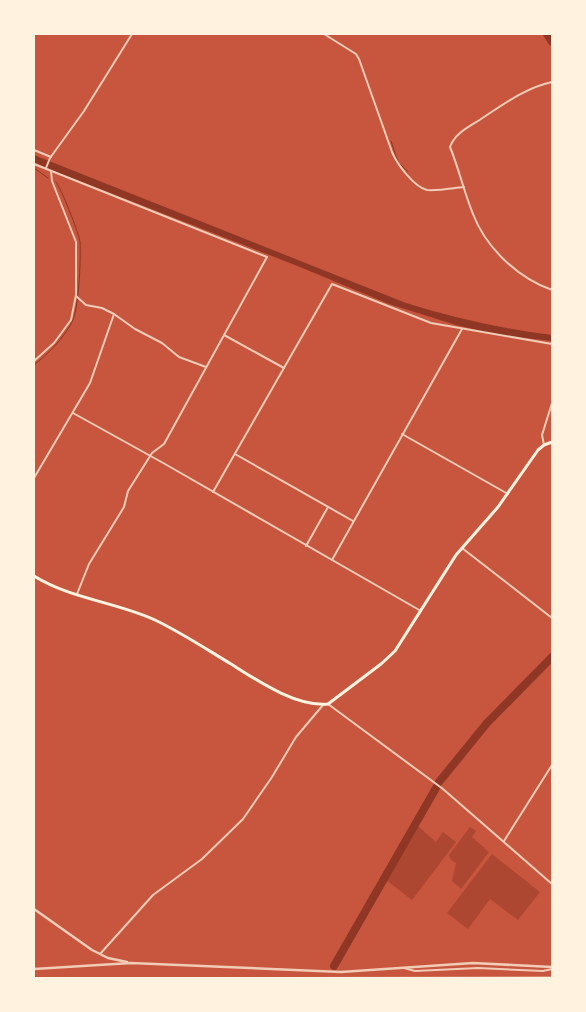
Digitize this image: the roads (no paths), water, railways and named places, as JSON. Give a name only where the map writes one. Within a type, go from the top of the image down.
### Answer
[{"type":"main road","points":[[34,576],[77,595],[154,620],[277,692],[323,705],[328,704],[390,656],[462,548],[508,494],[534,455],[544,445],[552,442]]},
{"type":"street","points":[[46,168],[132,34]]},
{"type":"street","points":[[324,34],[356,54],[359,59],[392,152],[397,163],[404,171],[419,186],[426,190],[464,187]]},
{"type":"street","points":[[552,82],[540,85],[511,98],[458,135],[450,147],[473,215],[487,240],[508,264],[552,290]]},
{"type":"street","points":[[34,150],[51,158]]},
{"type":"street","points":[[34,164],[267,257],[164,444],[150,456],[128,491],[124,507],[89,564],[77,595]]},
{"type":"street","points":[[34,360],[54,343],[71,320],[76,296],[76,242],[52,181],[51,171]]},
{"type":"street","points":[[213,492],[332,284],[431,323],[552,344]]},
{"type":"street","points":[[76,296],[86,305],[102,308],[114,314],[179,357],[206,367]]},
{"type":"street","points":[[34,478],[90,383],[114,314]]},
{"type":"street","points":[[331,560],[462,329]]},
{"type":"street","points":[[224,335],[284,368]]},
{"type":"street","points":[[544,445],[542,435],[552,403]]},
{"type":"street","points":[[73,413],[421,611]]},
{"type":"street","points":[[402,434],[508,494]]},
{"type":"street","points":[[234,454],[353,521]]},
{"type":"street","points":[[306,546],[328,507]]},
{"type":"street","points":[[462,548],[552,618]]},
{"type":"street","points":[[328,704],[359,729],[421,772],[552,884]]},
{"type":"street","points":[[100,954],[153,895],[212,851],[243,819],[283,760],[296,737],[323,705]]},
{"type":"street","points":[[504,841],[552,766]]},
{"type":"street","points":[[34,909],[100,954],[108,958],[131,963]]},
{"type":"street","points":[[34,969],[131,963],[341,972],[472,963],[552,968]]},
{"type":"street","points":[[402,968],[415,971],[478,968],[543,971],[552,968]]},
{"type":"street","points":[[478,968],[478,973]]},
{"type":"waterway","points":[[547,34],[552,42]]},
{"type":"waterway","points":[[391,141],[398,162],[408,172]]},
{"type":"waterway","points":[[34,168],[48,178]]},
{"type":"waterway","points":[[34,365],[55,346],[72,322],[78,295],[80,242],[70,211],[56,182]]},
{"type":"waterway","points":[[439,782],[487,723],[552,657]]},
{"type":"waterway","points":[[334,966],[436,788]]},
{"type":"railway","points":[[34,978],[552,977]]}]
